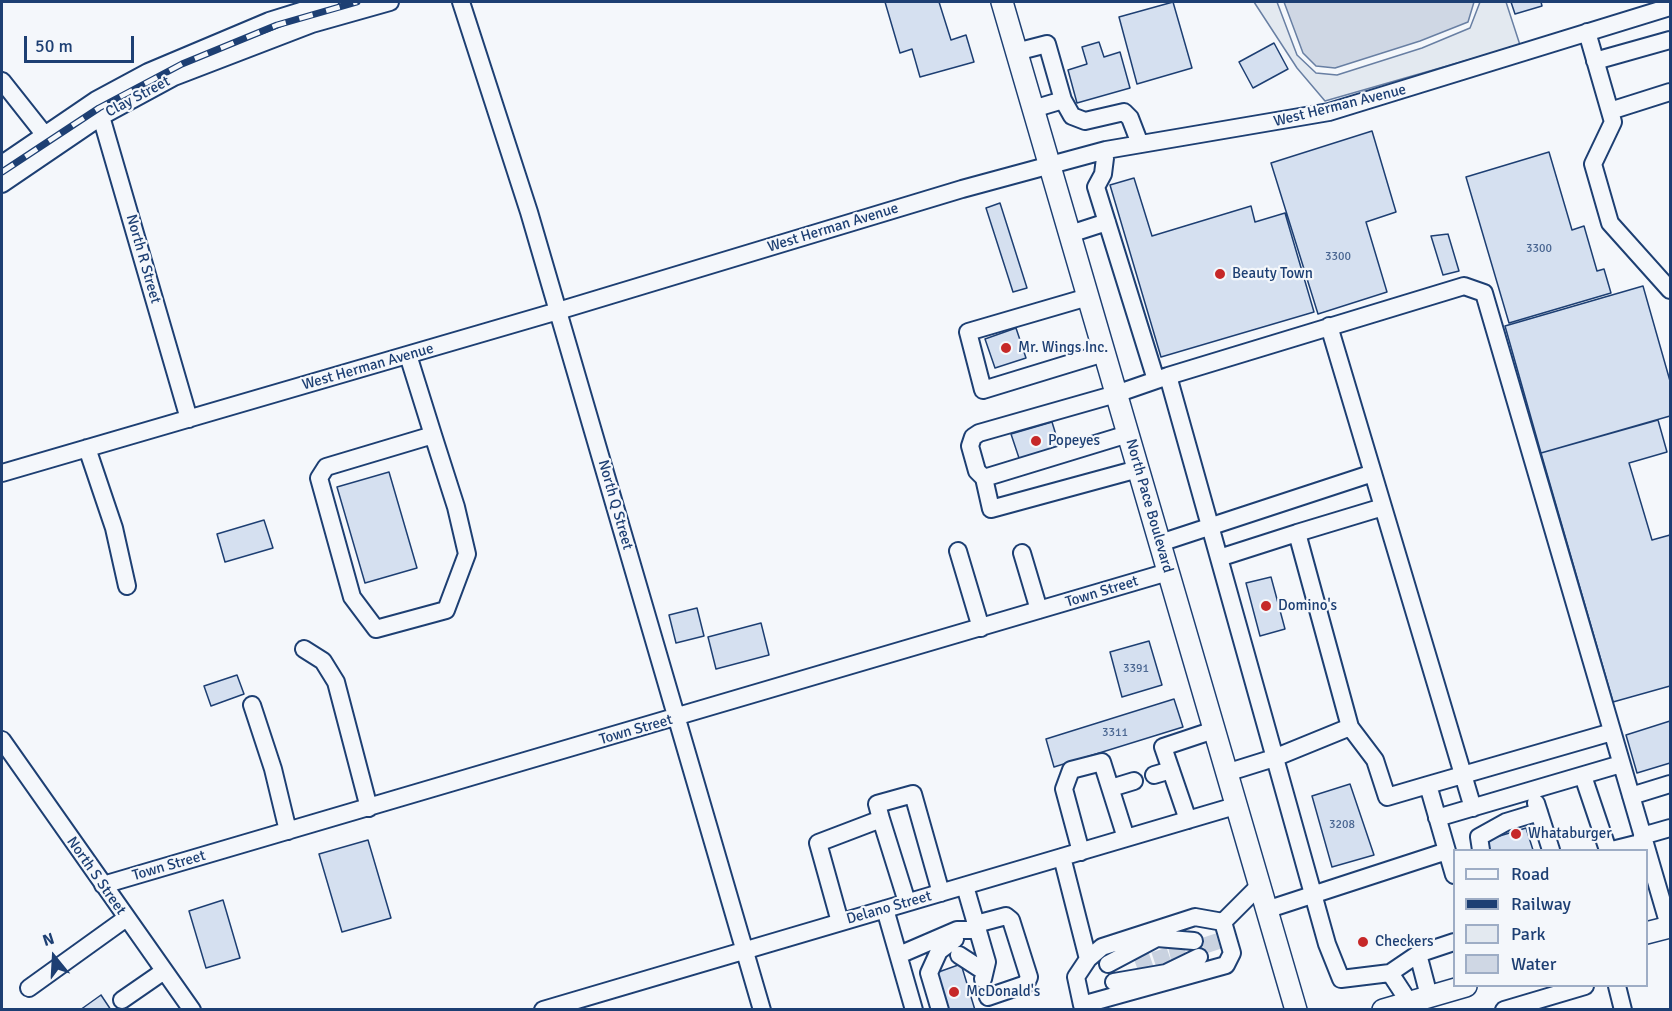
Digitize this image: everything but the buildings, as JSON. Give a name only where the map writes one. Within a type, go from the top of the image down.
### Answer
[{"type":"main road","name":"North Pace Boulevard","points":[[1002,2],[1296,1010]]},
{"type":"main road","points":[[1648,933],[1670,928]]},
{"type":"main road","points":[[1399,1006],[1462,987]]},
{"type":"street","name":"Clay Street","points":[[2,184],[148,72],[202,47],[330,2]]},
{"type":"street","name":"Clay Street","points":[[2,164],[44,134],[99,108],[252,45],[390,2]]},
{"type":"street","name":"North Q Street","points":[[461,2],[558,312],[762,1010]]},
{"type":"street","name":"West Herman Avenue","points":[[2,473],[558,312],[962,189],[1106,150],[1278,123],[1329,112],[1447,78],[1659,7]]},
{"type":"street","points":[[1587,32],[1613,122],[1593,164],[1610,222],[1671,290]]},
{"type":"street","points":[[1595,61],[1671,40]]},
{"type":"street","points":[[1016,52],[1047,44],[1063,100],[1072,116],[1085,121],[1124,112],[1130,118],[1140,144]]},
{"type":"street","points":[[2,81],[44,134]]},
{"type":"street","points":[[1610,111],[1671,92]]},
{"type":"street","points":[[1033,109],[1063,100]]},
{"type":"street","name":"North R Street","points":[[99,108],[189,419]]},
{"type":"street","points":[[1106,150],[1103,174],[1096,187],[1210,526],[1313,896],[1341,979],[1390,973],[1418,954],[1453,943]]},
{"type":"street","points":[[1070,234],[1107,222]]},
{"type":"street","points":[[1138,469],[992,509],[984,478],[977,471],[970,446],[973,437],[979,433],[1116,394],[1329,326],[1464,286],[1484,293],[1646,849]]},
{"type":"street","points":[[1088,297],[968,332],[983,390],[1104,353]]},
{"type":"street","points":[[1329,326],[1473,808]]},
{"type":"street","points":[[408,355],[456,507],[467,554],[446,610],[376,629],[352,597],[320,478],[326,467],[433,435]]},
{"type":"street","points":[[984,478],[1128,434]]},
{"type":"street","points":[[87,448],[114,528],[127,586]]},
{"type":"street","points":[[1160,543],[1373,473]]},
{"type":"street","points":[[1219,558],[1383,507]]},
{"type":"street","points":[[1297,533],[1350,727],[1375,760],[1387,797],[1612,732]]},
{"type":"street","points":[[958,551],[981,628]]},
{"type":"street","points":[[1022,553],[1039,610]]},
{"type":"street","name":"Town Street","points":[[103,885],[678,718],[1168,572]]},
{"type":"street","points":[[304,650],[323,661],[336,682],[369,808]]},
{"type":"street","points":[[252,705],[273,769],[288,831]]},
{"type":"street","points":[[1226,772],[1274,758],[1350,727]]},
{"type":"street","points":[[1188,820],[1163,747],[1214,730]]},
{"type":"street","name":"North S Street","points":[[5,752],[192,1010]]},
{"type":"street","points":[[1081,852],[1064,789],[1071,770],[1102,762],[1126,838]]},
{"type":"street","points":[[1437,818],[1533,792],[1621,764]]},
{"type":"street","points":[[1154,775],[1171,770]]},
{"type":"street","points":[[1583,776],[1610,849]]},
{"type":"street","points":[[1111,788],[1134,781]]},
{"type":"street","points":[[1631,796],[1671,784]]},
{"type":"street","points":[[1428,785],[1453,868]]},
{"type":"street","points":[[1533,792],[1551,849]]},
{"type":"street","points":[[907,902],[877,804],[913,794],[941,893]]},
{"type":"street","name":"Delano Street","points":[[543,1010],[1235,806]]},
{"type":"street","points":[[1480,849],[1479,837],[1506,822],[1539,813]]},
{"type":"street","points":[[840,922],[818,843],[882,819]]},
{"type":"street","points":[[1613,849],[1671,828]]},
{"type":"street","points":[[1266,910],[1447,851]]},
{"type":"street","points":[[1648,855],[1670,928]]},
{"type":"street","points":[[1062,857],[1088,959]]},
{"type":"street","points":[[965,886],[987,962],[981,974]]},
{"type":"street","points":[[1223,922],[1259,886]]},
{"type":"street","points":[[885,909],[914,1010]]},
{"type":"street","points":[[899,955],[957,930],[977,927],[1006,916],[1011,920],[1029,977],[1026,984],[990,1003],[981,974],[953,948],[929,973],[940,1010]]},
{"type":"street","points":[[1141,955],[1195,917],[1223,922]]},
{"type":"street","points":[[29,988],[125,918]]},
{"type":"street","points":[[1121,979],[1226,965],[1232,953],[1223,922]]},
{"type":"street","points":[[1201,938],[1102,947],[1088,959],[1076,977],[1083,1007],[1207,956]]},
{"type":"street","points":[[1115,962],[1162,940]]},
{"type":"street","points":[[1418,954],[1429,996]]},
{"type":"street","points":[[122,1000],[164,971]]},
{"type":"street","points":[[1146,972],[1170,971]]},
{"type":"street","points":[[1390,973],[1399,1006]]},
{"type":"street","points":[[1504,1010],[1582,987]]},
{"type":"street","points":[[1617,987],[1623,1010]]},
{"type":"green space","points":[[1254,2],[1277,2],[1297,55],[1316,73],[1337,75],[1422,48],[1470,28],[1480,2],[1506,2],[1520,45],[1325,101],[1297,68]]},
{"type":"water","points":[[1284,2],[1474,2],[1468,22],[1420,41],[1335,68],[1316,66],[1303,53]]},
{"type":"tunnel","points":[[1208,936],[1214,954]]},
{"type":"tunnel","points":[[1176,946],[1180,963]]},
{"type":"tunnel","points":[[1159,950],[1165,968]]},
{"type":"tunnel","points":[[1141,955],[1147,972]]},
{"type":"railway","points":[[2,172],[99,108],[182,64],[277,25],[357,2]]},
{"type":"place","name":"Beauty Town","points":[[1220,274]]},
{"type":"place","name":"Mr. Wings Inc.","points":[[1006,348]]},
{"type":"place","name":"Popeyes","points":[[1036,441]]},
{"type":"place","name":"Domino's","points":[[1266,606]]},
{"type":"place","name":"Whataburger","points":[[1516,834]]},
{"type":"place","name":"Checkers","points":[[1363,942]]},
{"type":"place","name":"McDonald's","points":[[954,992]]}]
